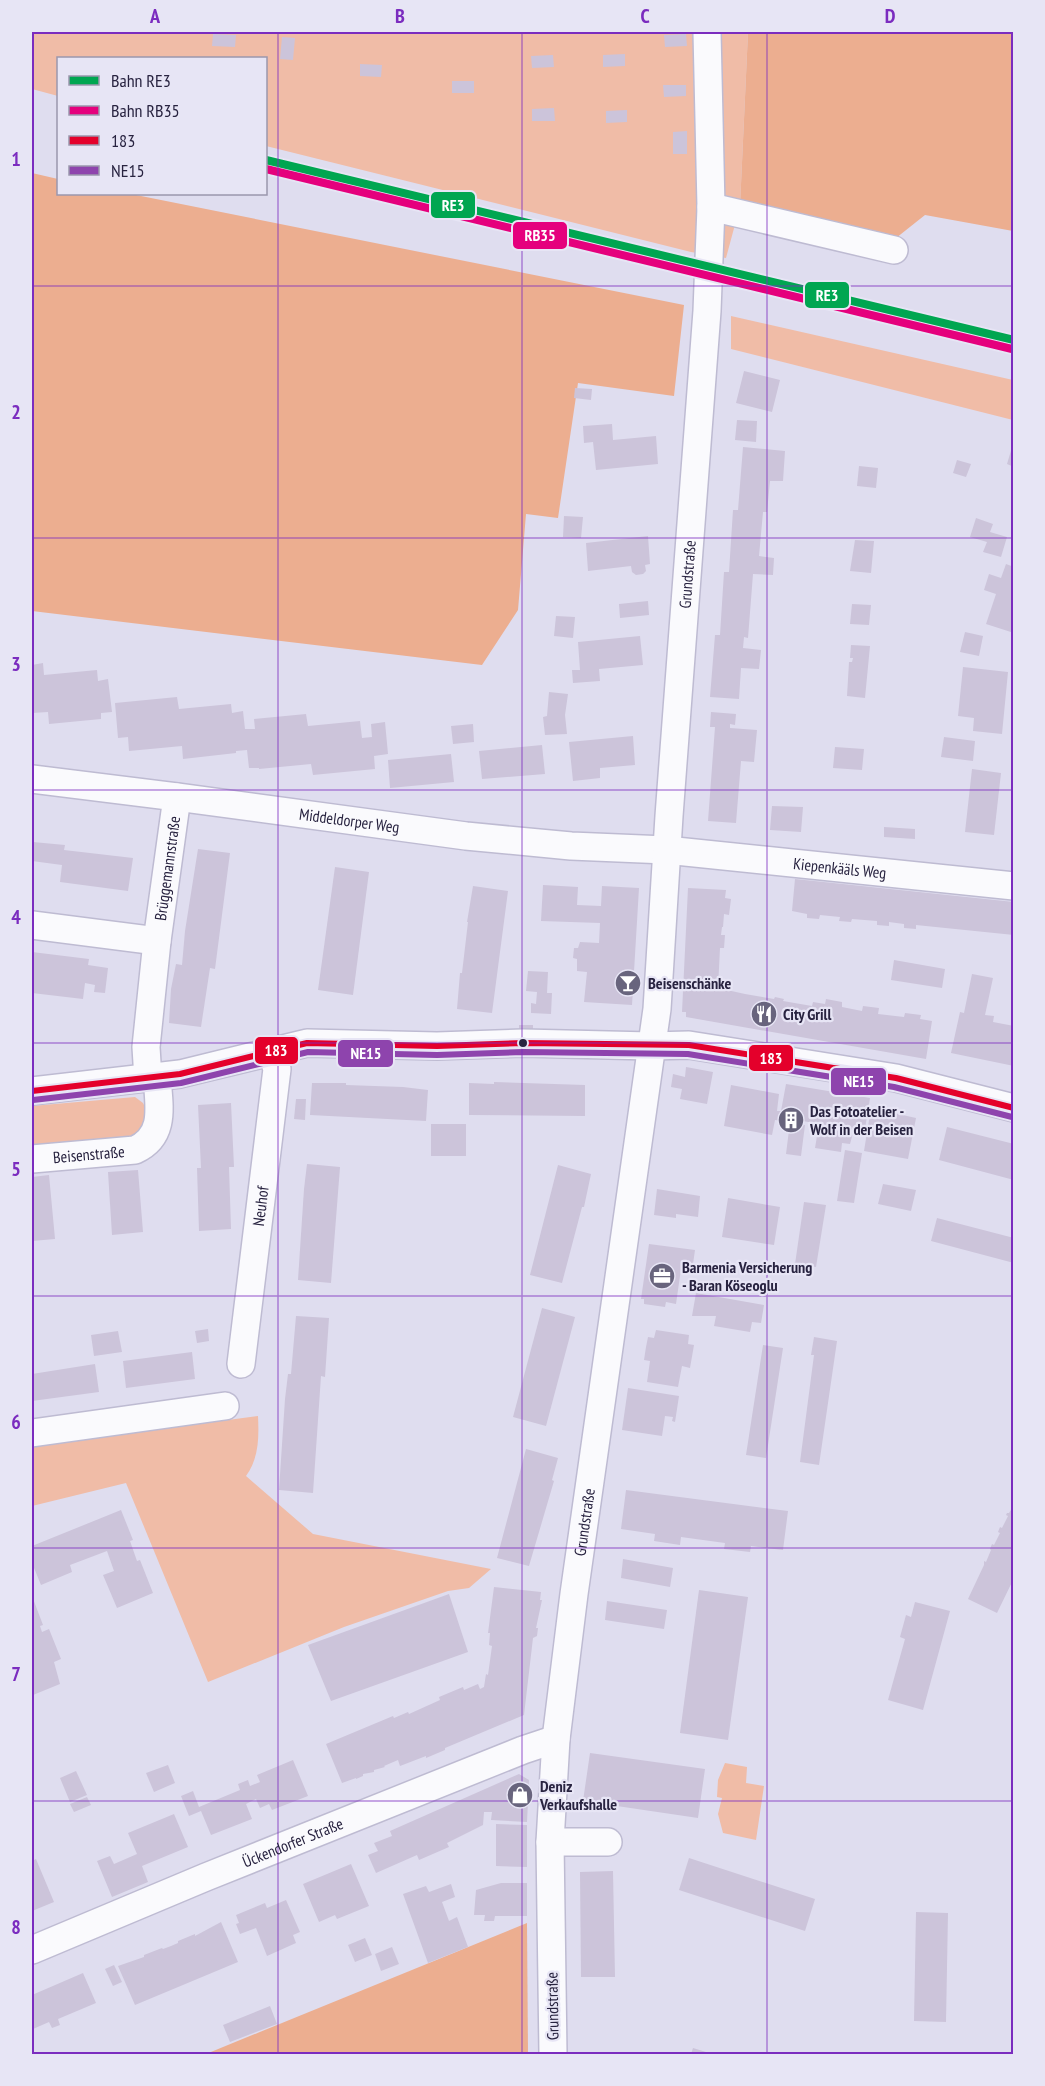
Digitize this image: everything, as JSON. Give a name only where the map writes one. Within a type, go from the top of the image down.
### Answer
[{"type":"street","name":"Grundstraße","points":[[552,2055],[550,1842],[556,1739],[574,1594],[657,1009],[666,850],[707,311],[711,207],[707,32]]},
{"type":"street","points":[[711,207],[894,250]]},
{"type":"street","name":"Middeldorper Weg","points":[[32,779],[466,836],[571,846],[666,850]]},
{"type":"street","name":"Brüggemannstraße","points":[[153,1078],[146,1047],[157,941],[177,797]]},
{"type":"street","name":"Kiepenkääls Weg","points":[[666,850],[1014,886]]},
{"type":"street","name":"Brüggemannstraße","points":[[32,925],[157,941]]},
{"type":"street","points":[[32,1091],[153,1078],[307,1043],[436,1046],[523,1043],[689,1045],[896,1078],[1014,1108]]},
{"type":"street","name":"Neuhof","points":[[241,1364],[277,1069],[271,1051]]},
{"type":"street","name":"Beisenstraße","points":[[32,1158],[135,1150],[146,1145],[153,1137],[159,1115],[153,1078]]},
{"type":"street","points":[[32,1433],[225,1406]]},
{"type":"street","name":"Ückendorfer Straße","points":[[32,1950],[217,1873],[523,1750],[556,1739]]},
{"type":"street","points":[[550,1842],[608,1842]]},
{"type":"shaded area","points":[[32,32],[748,32],[740,206],[726,258],[691,252],[267,146],[267,57],[57,57],[57,96],[32,89]]},
{"type":"shaded area","points":[[748,32],[1013,32],[1013,231],[925,215],[891,242],[740,206]]},
{"type":"shaded area","points":[[32,173],[57,179],[57,195],[136,195],[684,305],[674,396],[578,383],[558,518],[526,514],[518,610],[482,665],[32,611]]},
{"type":"shaded area","points":[[731,316],[1013,380],[1013,420],[731,349]]},
{"type":"shaded area","points":[[135,1097],[143,1103],[148,1113],[139,1134],[130,1138],[32,1147],[32,1106]]},
{"type":"shaded area","points":[[258,1416],[256,1455],[246,1476],[313,1534],[491,1569],[469,1588],[448,1591],[344,1627],[208,1682],[126,1483],[32,1506],[32,1446]]},
{"type":"shaded area","points":[[725,1763],[747,1767],[746,1783],[764,1786],[756,1840],[723,1833],[718,1814],[722,1798],[717,1797],[718,1780]]},
{"type":"shaded area","points":[[527,1923],[528,2054],[206,2054]]},
{"type":"building","points":[[213,34],[236,35],[235,47],[212,46]]},
{"type":"building","points":[[686,34],[687,46],[665,47],[664,35]]},
{"type":"building","points":[[282,37],[295,38],[293,60],[280,59]]},
{"type":"building","points":[[625,54],[625,66],[603,67],[603,55]]},
{"type":"building","points":[[553,55],[554,67],[532,68],[531,56]]},
{"type":"building","points":[[360,64],[382,65],[381,77],[360,76]]},
{"type":"building","points":[[452,81],[474,81],[474,93],[452,93]]},
{"type":"building","points":[[663,85],[686,85],[686,96],[664,97]]},
{"type":"building","points":[[554,108],[555,121],[532,121],[532,109]]},
{"type":"building","points":[[627,110],[627,122],[606,123],[606,111]]},
{"type":"building","points":[[687,131],[687,154],[673,154],[673,132]]},
{"type":"building","points":[[744,371],[780,380],[772,412],[736,403]]},
{"type":"building","points":[[575,388],[592,389],[591,400],[574,398]]},
{"type":"building","points":[[737,420],[757,421],[756,442],[735,440]]},
{"type":"building","points":[[612,424],[613,440],[656,436],[658,464],[596,470],[593,442],[584,443],[583,426]]},
{"type":"building","points":[[1014,444],[1014,467],[1007,464]]},
{"type":"building","points":[[743,447],[785,451],[783,481],[770,481],[767,512],[763,512],[759,556],[774,558],[773,575],[753,574],[748,638],[744,637],[743,648],[761,650],[759,669],[741,668],[739,699],[710,697],[715,635],[720,635],[724,572],[729,572],[733,510],[738,510]]},
{"type":"building","points":[[957,460],[971,464],[966,477],[953,473]]},
{"type":"building","points":[[859,466],[878,468],[876,488],[857,486]]},
{"type":"building","points":[[564,516],[583,517],[581,538],[563,537]]},
{"type":"building","points":[[976,518],[993,524],[990,532],[1007,537],[1001,557],[983,552],[987,542],[970,537]]},
{"type":"building","points":[[648,536],[650,564],[645,565],[646,571],[643,574],[636,575],[632,572],[631,566],[588,571],[586,543]]},
{"type":"building","points":[[855,540],[874,541],[871,573],[850,571]]},
{"type":"building","points":[[1006,564],[1014,567],[1014,633],[986,624],[996,594],[984,590],[989,574],[1001,578]]},
{"type":"building","points":[[648,601],[649,615],[620,618],[619,604]]},
{"type":"building","points":[[852,604],[871,605],[869,625],[850,624]]},
{"type":"building","points":[[556,616],[575,617],[573,638],[554,636]]},
{"type":"building","points":[[965,632],[983,636],[979,656],[960,652]]},
{"type":"building","points":[[640,636],[643,665],[599,669],[600,681],[573,683],[572,670],[580,670],[578,642]]},
{"type":"building","points":[[851,645],[870,646],[865,698],[847,696],[849,662],[852,662],[853,658],[850,658]]},
{"type":"building","points":[[43,663],[44,675],[97,670],[98,681],[108,679],[112,712],[101,713],[101,719],[49,724],[48,712],[32,713],[32,665]]},
{"type":"building","points":[[963,667],[1008,672],[1002,734],[973,731],[974,718],[958,716]]},
{"type":"building","points":[[549,692],[568,694],[565,715],[567,734],[545,735],[543,717],[547,716]]},
{"type":"building","points":[[177,697],[179,709],[231,704],[232,713],[243,711],[245,729],[255,729],[254,719],[306,714],[308,726],[360,721],[362,738],[372,737],[371,724],[385,722],[388,754],[374,756],[375,769],[313,775],[311,764],[249,768],[247,750],[183,759],[182,746],[129,751],[128,737],[118,738],[115,703]]},
{"type":"building","points":[[711,712],[736,714],[735,725],[730,724],[730,728],[757,730],[754,762],[741,761],[736,823],[708,821],[715,727],[710,727]]},
{"type":"building","points":[[473,724],[474,742],[453,744],[451,726]]},
{"type":"building","points":[[633,736],[635,765],[600,768],[600,778],[573,781],[569,742]]},
{"type":"building","points":[[944,737],[975,741],[973,761],[941,757]]},
{"type":"building","points":[[542,745],[545,774],[482,779],[479,751]]},
{"type":"building","points":[[835,747],[864,749],[862,770],[833,768]]},
{"type":"building","points":[[451,754],[454,782],[390,788],[388,760]]},
{"type":"building","points":[[972,769],[1001,773],[994,835],[965,832]]},
{"type":"building","points":[[772,806],[803,807],[801,832],[770,830]]},
{"type":"building","points":[[884,827],[915,829],[915,839],[884,837]]},
{"type":"building","points":[[33,842],[65,845],[64,850],[133,858],[128,891],[60,882],[62,865],[32,861]]},
{"type":"building","points":[[198,849],[230,853],[215,969],[210,968],[201,1027],[169,1023],[171,989],[176,964],[182,965]]},
{"type":"building","points":[[335,867],[369,872],[353,995],[318,990]]},
{"type":"building","points":[[795,879],[1014,902],[1014,935],[916,925],[916,929],[904,928],[904,924],[889,922],[889,926],[877,925],[877,921],[852,919],[851,922],[839,921],[840,917],[820,915],[819,919],[807,918],[807,914],[792,911]]},
{"type":"building","points":[[543,885],[578,887],[577,905],[601,906],[602,886],[639,888],[632,1005],[584,1002],[587,972],[577,971],[577,959],[573,958],[574,948],[578,948],[580,942],[599,943],[600,923],[541,921]]},
{"type":"building","points":[[473,886],[508,891],[492,1013],[457,1009]]},
{"type":"building","points":[[688,888],[726,890],[725,898],[731,899],[729,915],[724,914],[722,927],[721,935],[725,935],[724,948],[720,948],[718,988],[774,999],[775,997],[784,999],[783,1001],[812,1006],[813,1002],[825,1004],[826,999],[842,1002],[842,1007],[862,1011],[863,1006],[879,1008],[878,1014],[904,1017],[905,1013],[921,1015],[920,1019],[932,1021],[926,1059],[686,1017],[686,1012],[682,1012]]},
{"type":"building","points":[[32,952],[89,959],[88,965],[108,968],[105,993],[94,992],[95,985],[85,983],[83,999],[32,993]]},
{"type":"building","points":[[894,960],[945,969],[942,988],[891,980]]},
{"type":"building","points":[[528,971],[548,972],[547,993],[552,993],[551,1014],[531,1013],[531,1003],[536,1004],[537,992],[526,991]]},
{"type":"building","points":[[972,974],[993,978],[985,1015],[994,1016],[993,1022],[1014,1026],[1014,1066],[951,1053],[960,1012],[964,1013]]},
{"type":"building","points":[[519,1025],[533,1025],[533,1030],[519,1030]]},
{"type":"building","points":[[686,1067],[713,1072],[707,1104],[680,1099],[682,1089],[671,1087],[673,1074],[685,1077]]},
{"type":"building","points":[[494,1082],[585,1085],[585,1116],[469,1115],[469,1083],[494,1084]]},
{"type":"building","points":[[312,1083],[346,1083],[346,1085],[428,1090],[426,1121],[310,1115]]},
{"type":"building","points":[[786,1084],[870,1098],[864,1135],[853,1133],[850,1144],[842,1143],[841,1152],[815,1148],[819,1124],[803,1121],[802,1125],[805,1125],[801,1156],[786,1154],[790,1122],[775,1120],[772,1135],[724,1126],[731,1085],[779,1094],[777,1111],[781,1111]]},
{"type":"building","points":[[296,1099],[306,1099],[305,1120],[294,1119]]},
{"type":"building","points":[[231,1103],[234,1167],[229,1167],[231,1229],[199,1231],[197,1168],[201,1168],[198,1105]]},
{"type":"building","points":[[871,1108],[916,1118],[908,1159],[864,1151]]},
{"type":"building","points":[[431,1124],[466,1124],[466,1156],[431,1156]]},
{"type":"building","points":[[947,1127],[1014,1144],[1014,1180],[939,1160]]},
{"type":"building","points":[[845,1150],[862,1153],[854,1203],[837,1201]]},
{"type":"building","points":[[307,1164],[340,1167],[331,1283],[298,1280]]},
{"type":"building","points":[[558,1165],[591,1174],[562,1283],[530,1275]]},
{"type":"building","points":[[138,1170],[143,1232],[112,1235],[108,1172]]},
{"type":"building","points":[[49,1175],[55,1239],[32,1241],[32,1177]]},
{"type":"building","points":[[883,1184],[916,1190],[911,1211],[878,1204]]},
{"type":"building","points":[[657,1189],[700,1196],[698,1217],[676,1214],[676,1218],[654,1215]]},
{"type":"building","points":[[728,1198],[780,1207],[774,1245],[722,1237]]},
{"type":"building","points":[[804,1202],[826,1205],[816,1267],[795,1264]]},
{"type":"building","points":[[937,1218],[1014,1238],[1014,1263],[931,1241]]},
{"type":"building","points":[[649,1244],[695,1250],[693,1264],[682,1262],[676,1304],[666,1302],[665,1307],[644,1304],[644,1299],[641,1299]]},
{"type":"building","points":[[696,1293],[764,1305],[761,1323],[752,1322],[750,1332],[714,1326],[716,1316],[692,1316]]},
{"type":"building","points":[[542,1308],[575,1317],[546,1426],[513,1417]]},
{"type":"building","points":[[296,1316],[329,1318],[325,1377],[321,1376],[313,1493],[279,1490],[285,1399],[288,1374],[291,1374]]},
{"type":"building","points":[[208,1329],[209,1341],[197,1343],[195,1331]]},
{"type":"building","points":[[656,1330],[689,1335],[688,1344],[694,1345],[690,1368],[682,1366],[678,1387],[647,1382],[650,1361],[644,1360],[646,1347],[648,1337],[654,1338]]},
{"type":"building","points":[[118,1331],[122,1352],[94,1356],[91,1335]]},
{"type":"building","points":[[814,1337],[837,1341],[819,1465],[800,1462],[814,1355],[811,1355]]},
{"type":"building","points":[[763,1345],[783,1348],[766,1458],[746,1455]]},
{"type":"building","points":[[192,1352],[195,1379],[126,1388],[123,1361]]},
{"type":"building","points":[[95,1364],[99,1392],[32,1401],[32,1374]]},
{"type":"building","points":[[628,1388],[679,1396],[675,1422],[672,1421],[673,1417],[665,1416],[662,1436],[622,1430]]},
{"type":"building","points":[[526,1449],[558,1458],[552,1480],[554,1481],[529,1566],[497,1558]]},
{"type":"building","points":[[626,1490],[788,1511],[783,1550],[751,1546],[750,1552],[724,1549],[725,1543],[681,1537],[680,1545],[654,1541],[655,1534],[621,1529]]},
{"type":"building","points":[[1014,1505],[1014,1578],[997,1613],[968,1599],[992,1544],[994,1545],[1000,1533],[998,1532],[1000,1527],[1002,1528],[1008,1516],[1007,1513]]},
{"type":"building","points":[[121,1510],[133,1540],[130,1541],[137,1561],[140,1560],[153,1593],[117,1608],[103,1575],[114,1571],[107,1551],[70,1565],[72,1572],[41,1585],[32,1563],[32,1546]]},
{"type":"building","points":[[623,1559],[673,1568],[670,1587],[621,1578]]},
{"type":"building","points":[[494,1587],[541,1592],[540,1600],[542,1600],[536,1628],[538,1628],[537,1636],[533,1638],[524,1715],[426,1758],[426,1756],[400,1766],[398,1760],[374,1772],[342,1783],[326,1744],[393,1716],[394,1718],[408,1712],[409,1714],[463,1687],[464,1690],[478,1684],[480,1689],[484,1687],[492,1646],[489,1645],[490,1633],[488,1633]]},
{"type":"building","points":[[699,1590],[748,1597],[728,1740],[680,1733]]},
{"type":"building","points":[[449,1594],[468,1652],[331,1701],[308,1645]]},
{"type":"building","points":[[32,1596],[43,1625],[40,1626],[42,1632],[49,1629],[61,1659],[54,1662],[60,1684],[33,1695],[32,1690]]},
{"type":"building","points":[[607,1601],[667,1610],[664,1629],[605,1620]]},
{"type":"building","points":[[915,1602],[950,1611],[923,1710],[888,1700],[905,1639],[900,1637],[906,1615],[911,1617]]},
{"type":"building","points":[[590,1753],[705,1769],[698,1818],[583,1801]]},
{"type":"building","points":[[293,1760],[308,1796],[272,1810],[269,1804],[260,1808],[256,1799],[246,1804],[252,1819],[211,1835],[201,1811],[189,1816],[181,1796],[193,1791],[199,1807],[240,1790],[238,1784],[248,1780],[250,1786],[260,1782],[257,1775]]},
{"type":"building","points":[[168,1765],[175,1783],[154,1792],[146,1773]]},
{"type":"building","points":[[76,1771],[87,1795],[70,1802],[60,1778]]},
{"type":"building","points":[[519,1774],[529,1780],[527,1822],[491,1820],[492,1812],[484,1812],[483,1825],[447,1843],[449,1847],[419,1860],[417,1855],[376,1873],[368,1855],[378,1851],[374,1843],[392,1836],[390,1831]]},
{"type":"building","points":[[87,1797],[91,1805],[74,1812],[70,1804]]},
{"type":"building","points":[[174,1814],[188,1847],[142,1866],[148,1882],[112,1897],[97,1861],[110,1856],[114,1864],[137,1854],[128,1833]]},
{"type":"building","points":[[496,1824],[527,1825],[527,1867],[496,1866]]},
{"type":"building","points":[[689,1858],[815,1899],[805,1931],[679,1890]]},
{"type":"building","points":[[36,1859],[54,1902],[32,1911],[32,1861]]},
{"type":"building","points":[[351,1864],[369,1906],[337,1919],[335,1915],[319,1922],[303,1884]]},
{"type":"building","points":[[613,1871],[615,1977],[581,1977],[580,1872]]},
{"type":"building","points":[[501,1883],[527,1883],[527,1916],[495,1916],[494,1921],[484,1921],[485,1915],[474,1915],[476,1890]]},
{"type":"building","points":[[451,1884],[455,1897],[442,1902],[449,1921],[457,1917],[468,1947],[428,1963],[403,1894],[426,1886],[429,1892]]},
{"type":"building","points":[[286,1900],[300,1932],[293,1935],[296,1943],[267,1956],[256,1928],[240,1934],[236,1924],[239,1923],[236,1915],[265,1903],[267,1908]]},
{"type":"building","points":[[916,1912],[948,1913],[946,2022],[914,2021]]},
{"type":"building","points":[[221,1922],[238,1962],[135,2005],[118,1966],[171,1946],[195,1934],[195,1936]]},
{"type":"building","points":[[365,1938],[372,1955],[355,1962],[348,1945]]},
{"type":"building","points":[[392,1947],[399,1964],[381,1971],[375,1954]]},
{"type":"building","points":[[114,1965],[122,1982],[113,1986],[105,1969]]},
{"type":"building","points":[[83,1973],[96,2003],[58,2019],[60,2025],[52,2028],[49,2022],[33,2029],[32,1995]]},
{"type":"building","points":[[270,2006],[277,2024],[230,2042],[223,2025]]},
{"type":"building","points":[[693,2048],[706,2052],[706,2054],[691,2054]]},
{"type":"rail line","name":"RE3","points":[[267,160],[1014,340]]},
{"type":"rail line","name":"RB35","points":[[267,169],[1012,349]]},
{"type":"transit line","name":"183","points":[[32,1091],[180,1074],[307,1043],[437,1046],[523,1043],[689,1045],[896,1078],[1014,1108]]},
{"type":"transit line","name":"NE15","points":[[33,1100],[181,1083],[308,1052],[437,1055],[523,1052],[688,1054],[894,1087],[1012,1117]]},
{"type":"place","name":"Beisenschänke","points":[[628,983]]},
{"type":"place","name":"City Grill","points":[[764,1014]]},
{"type":"place","name":"Das Fotoatelier - Wolf in der Beisen","points":[[791,1120]]},
{"type":"place","name":"Barmenia Versicherung - Baran Köseoglu","points":[[662,1276]]},
{"type":"place","name":"Deniz Verkaufshalle","points":[[520,1795]]}]
